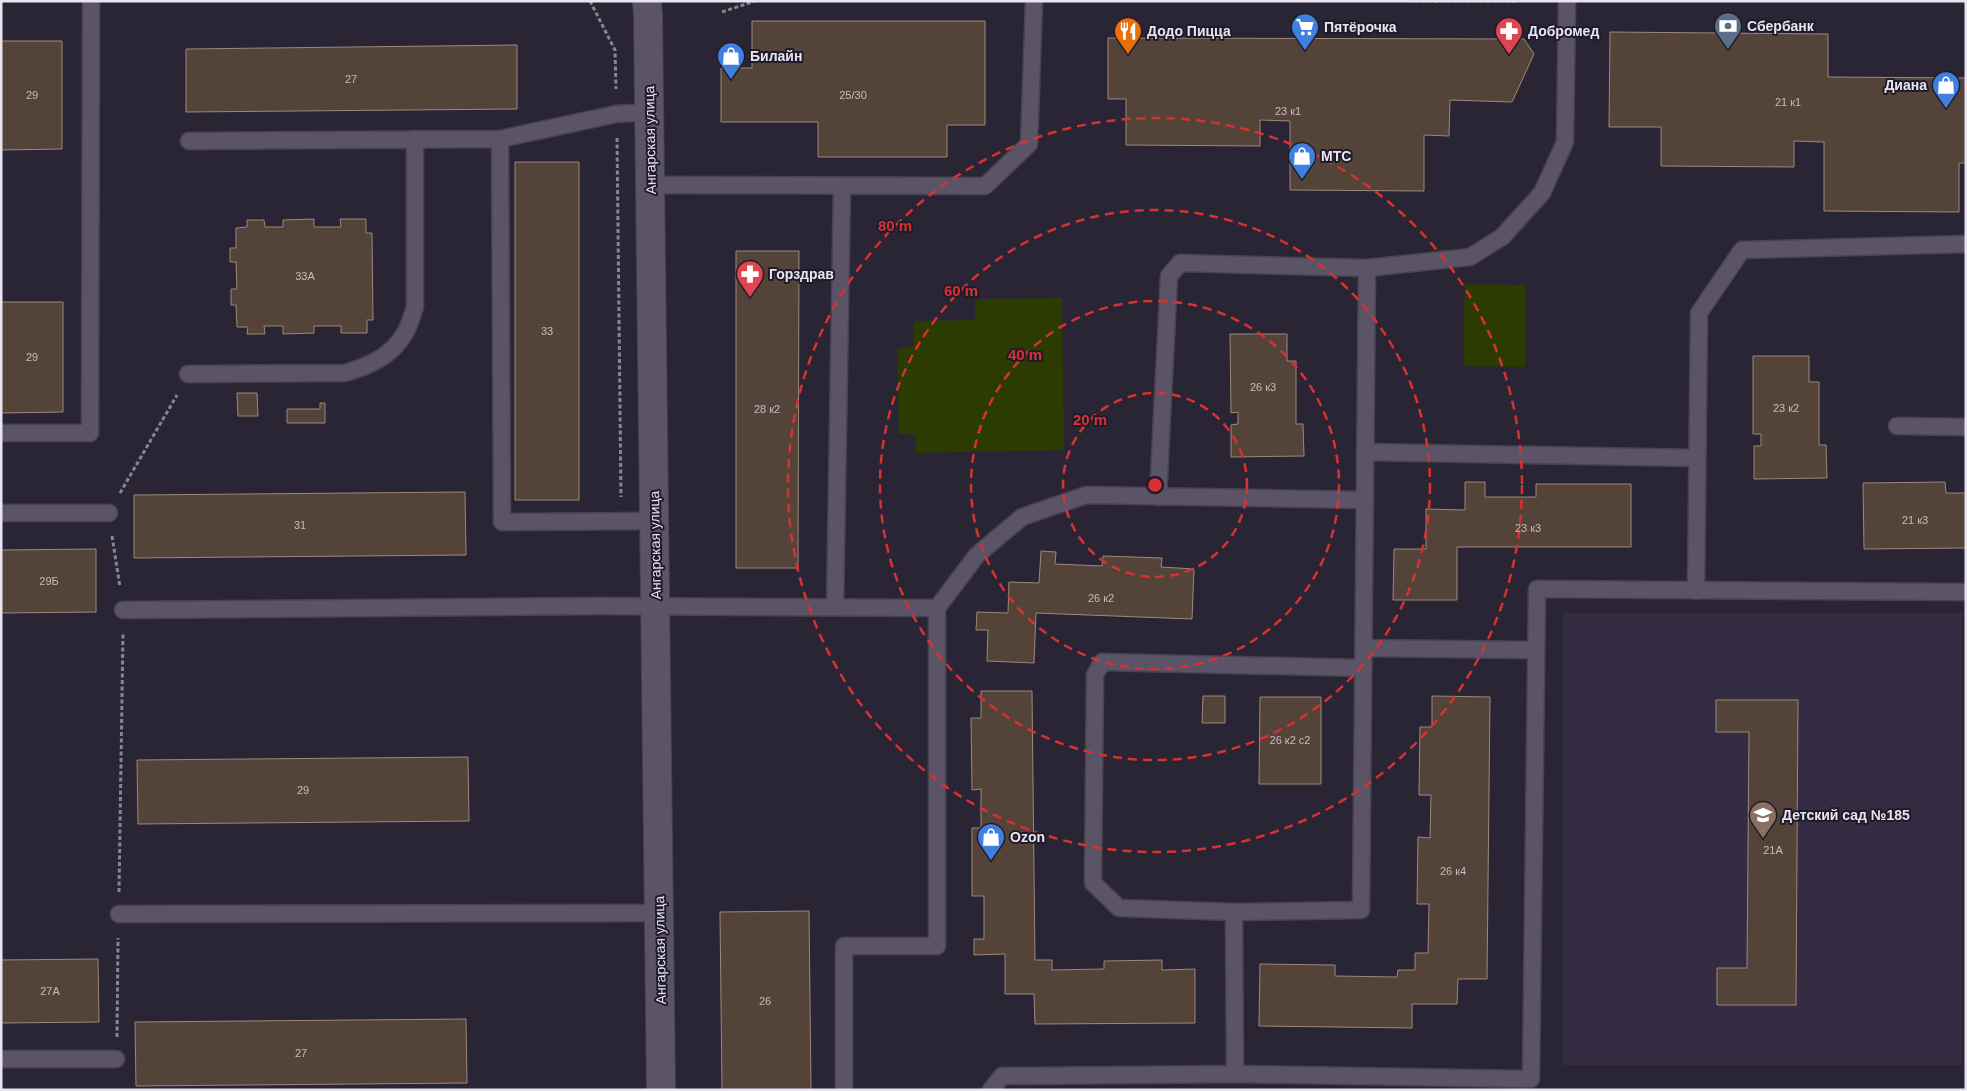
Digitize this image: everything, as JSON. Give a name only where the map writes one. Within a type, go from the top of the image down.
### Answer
[{"type":"street","name":"Ангарская улица","points":[[647,1],[651,185],[661,1090]]},
{"type":"lane","points":[[1,433],[90,433],[91,1]]},
{"type":"lane","points":[[651,185],[985,186],[1029,144],[1034,1]]},
{"type":"lane","points":[[1158,497],[1169,276],[1180,264],[1367,268],[1470,257],[1502,237],[1542,193],[1565,142],[1567,1]]},
{"type":"lane","points":[[189,141],[500,139],[616,114],[650,112]]},
{"type":"lane","points":[[500,139],[502,522],[655,521]]},
{"type":"lane","points":[[188,374],[345,373],[369,366],[390,351],[405,333],[415,307],[415,140]]},
{"type":"lane","points":[[835,607],[842,186]]},
{"type":"lane","points":[[1696,591],[1699,313],[1742,250],[1966,244]]},
{"type":"lane","points":[[1363,668],[1102,662],[1095,676],[1093,883],[1119,908],[1234,912],[1361,910],[1367,268]]},
{"type":"lane","points":[[1896,426],[1966,427]]},
{"type":"lane","points":[[1365,452],[1697,458]]},
{"type":"lane","points":[[844,1090],[844,946],[937,946],[937,608],[977,555],[1022,517],[1086,495],[1365,500]]},
{"type":"lane","points":[[1,513],[109,513]]},
{"type":"lane","points":[[991,1090],[1002,1076],[1235,1074],[1532,1080],[1537,589],[1966,592]]},
{"type":"lane","points":[[123,610],[656,606],[937,608]]},
{"type":"lane","points":[[1364,648],[1536,650]]},
{"type":"lane","points":[[1234,912],[1235,1074]]},
{"type":"lane","points":[[119,914],[659,913]]},
{"type":"lane","points":[[1,1059],[116,1059]]},
{"type":"path","points":[[590,1],[615,50],[621,522]]},
{"type":"path","points":[[722,12],[756,1]]},
{"type":"path","points":[[1408,1],[1516,1]]},
{"type":"path","points":[[116,1059],[123,610],[109,513],[188,374]]},
{"type":"shaded area","name":"Детский сад №185","points":[[1563,613],[1962,613],[1962,1065],[1563,1065]]},
{"type":"green space","points":[[1465,284],[1526,285],[1525,367],[1463,366]]},
{"type":"green space","points":[[1062,298],[1064,450],[916,453],[915,434],[899,434],[897,348],[914,347],[914,321],[975,320],[975,299]]},
{"type":"building","points":[[752,21],[985,21],[985,125],[947,125],[947,157],[818,157],[818,122],[721,122],[721,68],[752,68]]},
{"type":"building","points":[[1610,32],[1828,34],[1828,77],[1966,78],[1966,163],[1959,163],[1959,212],[1824,211],[1824,142],[1794,141],[1794,167],[1661,166],[1661,127],[1609,127]]},
{"type":"building","points":[[1108,38],[1524,39],[1534,54],[1512,102],[1450,100],[1449,136],[1424,135],[1424,191],[1290,190],[1290,121],[1260,120],[1260,146],[1126,145],[1126,99],[1108,99]]},
{"type":"building","points":[[1,41],[62,41],[62,149],[1,150]]},
{"type":"building","points":[[517,45],[517,109],[186,112],[186,49]]},
{"type":"building","points":[[515,162],[579,162],[579,500],[515,500]]},
{"type":"building","points":[[314,219],[314,227],[341,227],[340,219],[366,219],[366,233],[372,233],[373,320],[367,320],[367,333],[341,333],[341,326],[314,326],[314,333],[283,334],[283,326],[264,326],[265,334],[247,334],[248,327],[237,327],[236,305],[231,305],[231,289],[237,289],[236,262],[230,262],[230,248],[236,248],[236,228],[247,227],[247,220],[264,220],[265,227],[283,227],[283,220]]},
{"type":"building","points":[[736,251],[799,251],[798,568],[736,568]]},
{"type":"building","points":[[1,302],[63,302],[63,412],[1,413]]},
{"type":"building","points":[[1230,334],[1287,334],[1287,361],[1296,361],[1296,424],[1303,424],[1304,456],[1231,457],[1231,425],[1238,424],[1238,412],[1231,413]]},
{"type":"building","points":[[1753,356],[1809,356],[1809,382],[1819,382],[1819,445],[1826,445],[1827,478],[1754,479],[1754,446],[1761,446],[1761,434],[1753,434]]},
{"type":"building","points":[[237,393],[257,393],[258,416],[238,416]]},
{"type":"building","points":[[320,403],[325,403],[325,423],[287,423],[287,409],[320,409]]},
{"type":"building","points":[[1465,482],[1485,482],[1485,497],[1536,497],[1536,484],[1631,484],[1631,547],[1457,547],[1457,600],[1393,600],[1394,549],[1426,549],[1426,509],[1465,510]]},
{"type":"building","points":[[1945,482],[1946,493],[1966,493],[1966,548],[1864,549],[1863,483]]},
{"type":"building","points":[[465,492],[466,555],[134,558],[134,495]]},
{"type":"building","points":[[96,549],[96,612],[1,613],[1,550]]},
{"type":"building","points":[[1041,551],[1056,552],[1055,564],[1102,566],[1103,556],[1162,558],[1161,567],[1194,569],[1192,619],[1036,613],[1034,663],[987,661],[988,630],[976,630],[977,612],[1008,613],[1009,582],[1039,583]]},
{"type":"building","points":[[981,691],[1032,691],[1035,960],[1052,960],[1052,970],[1104,969],[1104,961],[1162,960],[1162,970],[1195,969],[1195,1023],[1035,1024],[1034,994],[1005,994],[1005,954],[974,955],[974,939],[984,939],[984,896],[972,896],[972,828],[981,828],[981,789],[972,790],[971,718],[981,718]]},
{"type":"building","points":[[1203,696],[1225,696],[1225,723],[1202,723]]},
{"type":"building","points":[[1432,696],[1490,697],[1487,979],[1458,979],[1457,1004],[1412,1004],[1412,1028],[1259,1026],[1260,964],[1335,965],[1335,976],[1397,977],[1398,970],[1415,970],[1415,953],[1428,953],[1429,904],[1417,904],[1418,837],[1430,838],[1431,795],[1419,795],[1420,727],[1432,727]]},
{"type":"building","points":[[1260,697],[1321,697],[1321,784],[1259,784]]},
{"type":"building","points":[[1716,700],[1798,700],[1796,1005],[1717,1005],[1717,968],[1747,968],[1749,732],[1716,732]]},
{"type":"building","points":[[468,757],[469,821],[138,824],[137,760]]},
{"type":"building","points":[[809,911],[811,1090],[722,1090],[720,912]]},
{"type":"building","points":[[98,959],[99,1022],[1,1023],[1,960]]},
{"type":"building","points":[[466,1019],[467,1083],[136,1086],[135,1022]]},
{"type":"place","name":"Сбербанк","points":[[1728,50]]},
{"type":"place","name":"Пятёрочка","points":[[1305,51]]},
{"type":"place","name":"Додо Пицца","points":[[1128,55]]},
{"type":"place","name":"Добромед","points":[[1509,55]]},
{"type":"place","name":"Билайн","points":[[731,80]]},
{"type":"place","name":"Диана","points":[[1946,109]]},
{"type":"place","name":"МТС","points":[[1302,180]]},
{"type":"place","name":"Горздрав","points":[[750,298]]},
{"type":"place","name":"Детский сад №185","points":[[1763,839]]},
{"type":"place","name":"Ozon","points":[[991,861]]}]
